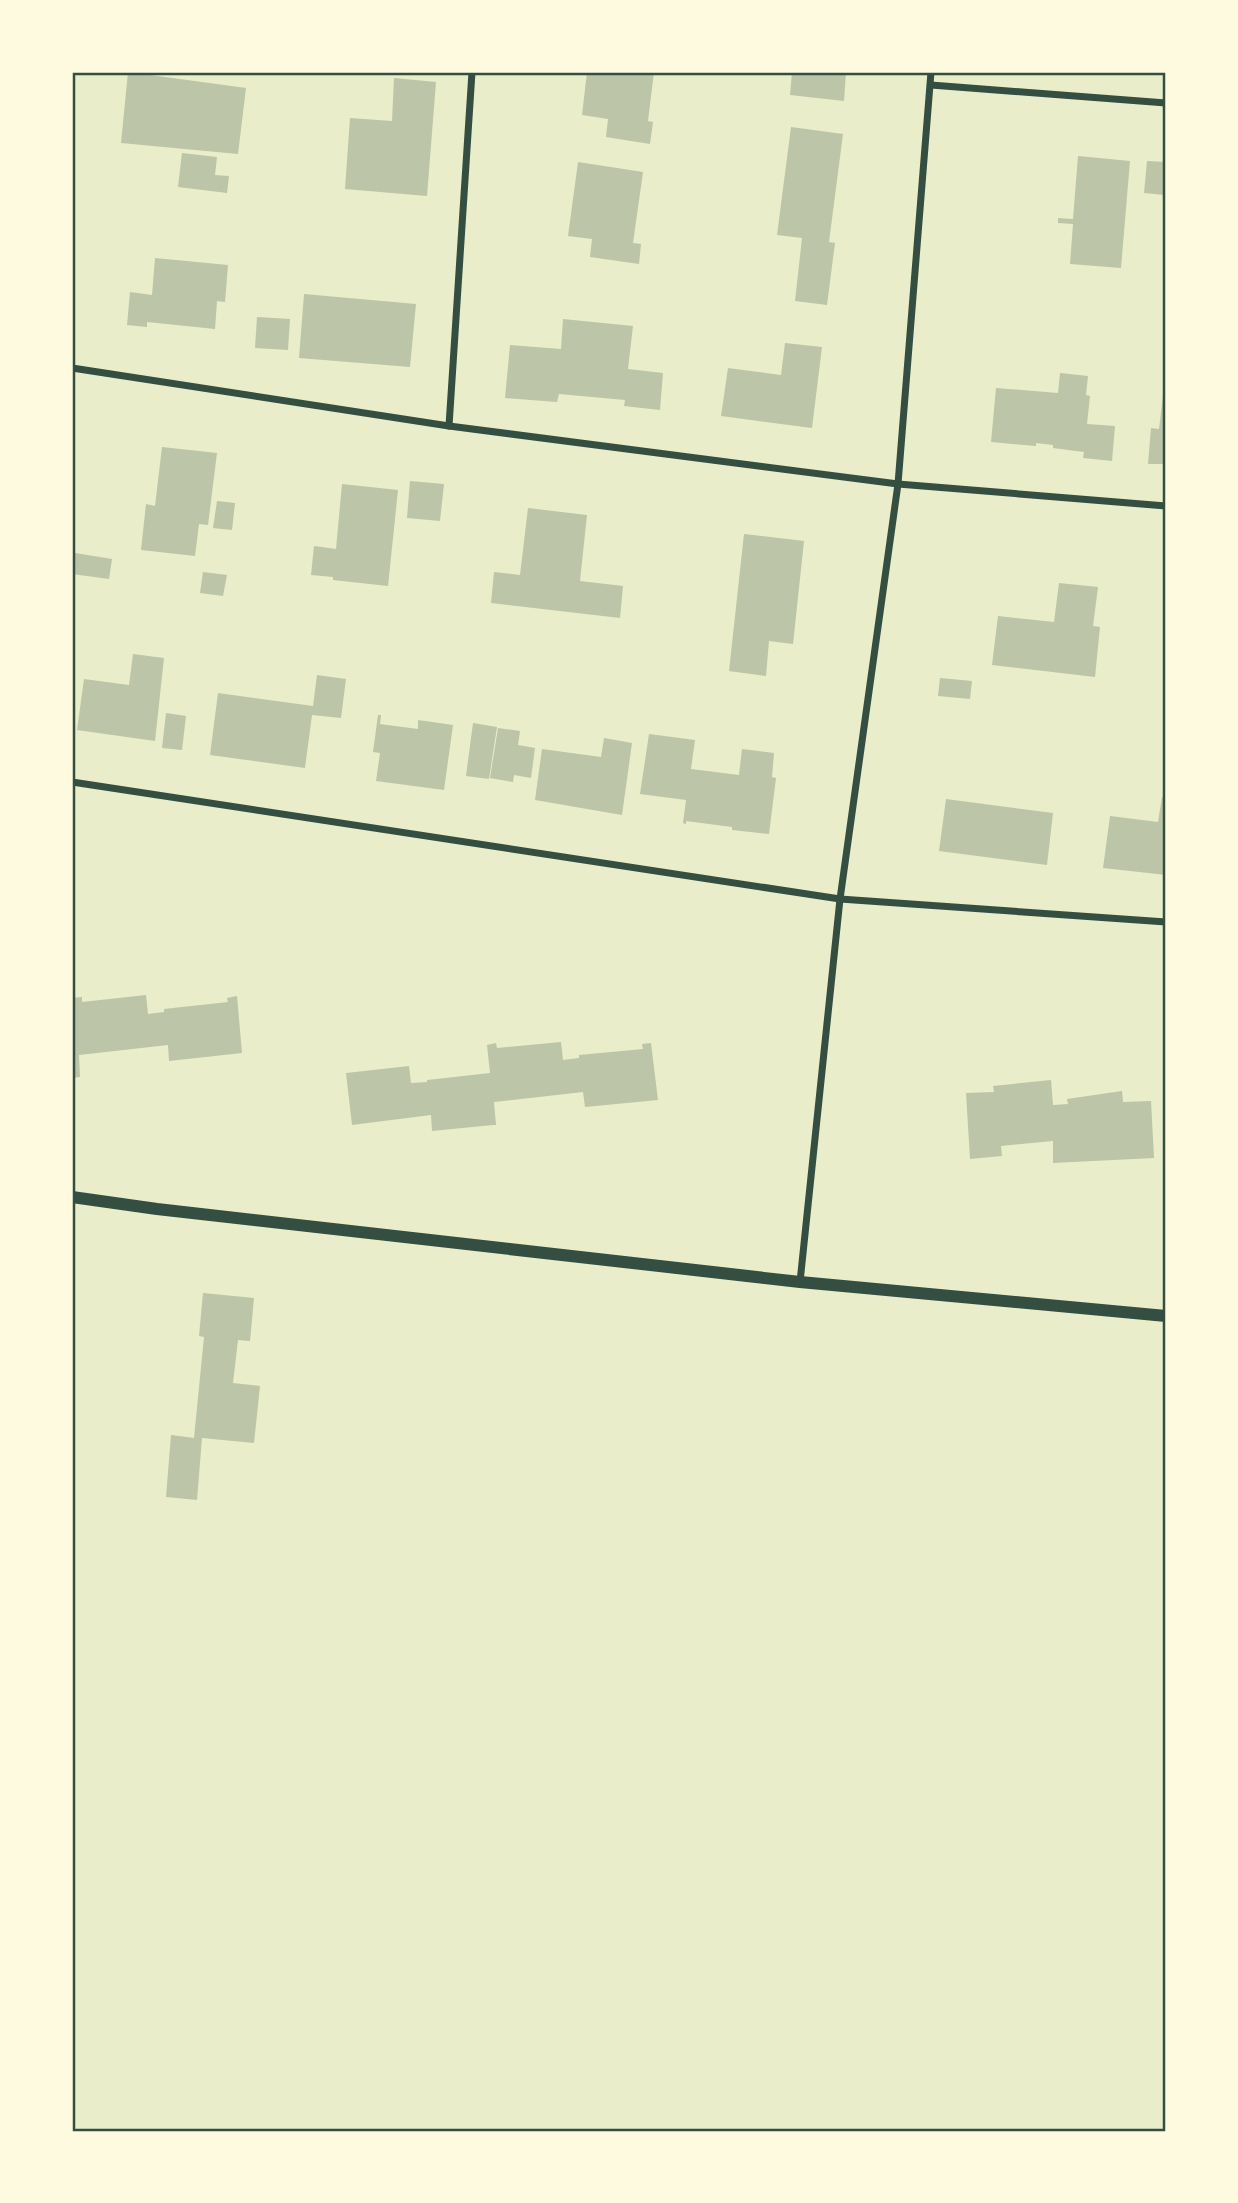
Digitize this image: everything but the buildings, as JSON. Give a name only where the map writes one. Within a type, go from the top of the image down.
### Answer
[{"type":"street","points":[[449,426],[472,72]]},
{"type":"street","points":[[800,1282],[840,899],[898,484],[931,72]]},
{"type":"street","points":[[930,85],[1166,103]]},
{"type":"street","points":[[72,368],[449,426],[898,484],[1166,506]]},
{"type":"street","points":[[72,782],[840,899],[1166,922]]},
{"type":"street","points":[[72,1197],[800,1282],[1166,1316]]}]
